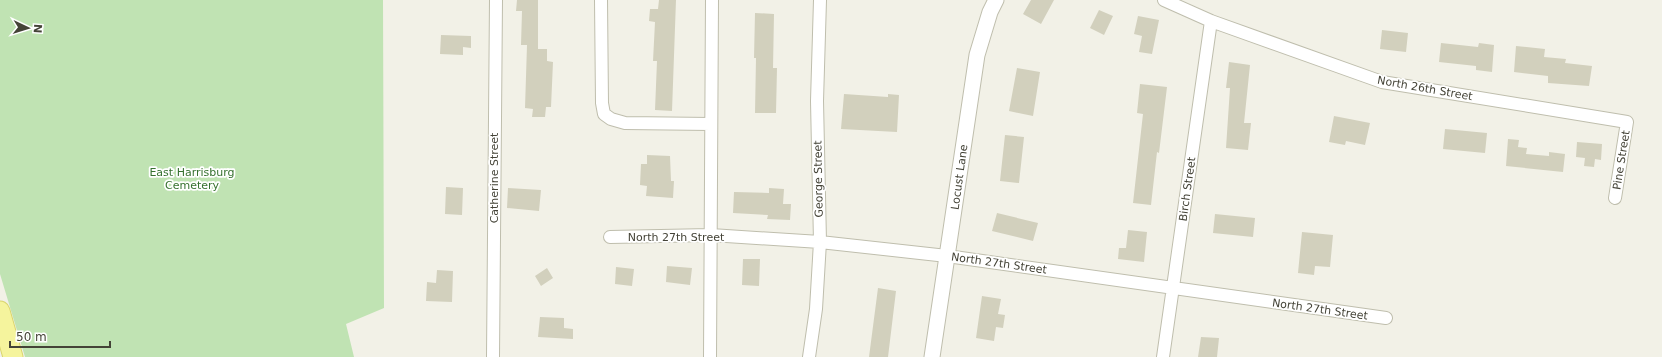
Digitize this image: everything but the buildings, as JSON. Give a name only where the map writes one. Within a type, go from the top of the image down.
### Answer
[{"type":"main road","points":[[0,311],[13,357]]},
{"type":"street","name":"Catherine Street","points":[[493,357],[496,0]]},
{"type":"street","points":[[602,0],[602,103],[604,114],[611,119],[625,123],[712,124]]},
{"type":"street","points":[[710,357],[712,0]]},
{"type":"street","name":"George Street","points":[[809,357],[816,309],[820,242],[817,101],[820,0]]},
{"type":"street","name":"Locust Lane","points":[[932,357],[977,55],[990,12],[996,0]]},
{"type":"street","name":"North 26th Street","points":[[1164,0],[1211,21],[1382,82],[1627,122]]},
{"type":"street","name":"Birch Street","points":[[1163,357],[1174,289],[1211,21]]},
{"type":"street","name":"Pine Street","points":[[1615,198],[1627,122]]},
{"type":"street","name":"North 27th Street","points":[[610,237],[711,235],[820,242],[947,256],[1386,318]]},
{"type":"green space","name":"East Harrisburg Cemetery","points":[[0,0],[383,0],[384,308],[346,324],[354,357],[25,357],[0,274]]}]
